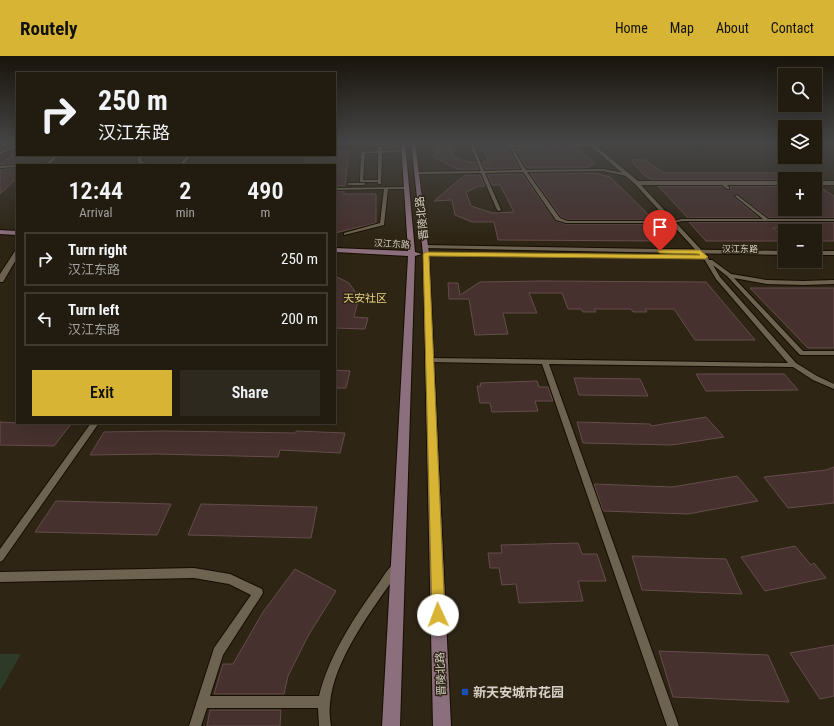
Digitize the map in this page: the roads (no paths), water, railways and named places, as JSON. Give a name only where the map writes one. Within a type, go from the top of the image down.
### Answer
[{"type":"main road","name":"晋陵北路","points":[[391,726],[412,250],[406,173]]},
{"type":"main road","name":"晋陵北路","points":[[417,174],[426,251],[442,726]]},
{"type":"main road","points":[[0,228],[16,229]]},
{"type":"main road","points":[[0,232],[16,233]]},
{"type":"main road","name":"汉江东路","points":[[336,244],[426,251]]},
{"type":"main road","name":"汉江东路","points":[[336,250],[412,250]]},
{"type":"street","points":[[627,175],[637,183],[703,255]]},
{"type":"street","points":[[637,183],[778,183]]},
{"type":"street","points":[[822,183],[834,183]]},
{"type":"street","name":"汉江东路","points":[[426,251],[703,255],[778,258]]},
{"type":"street","name":"汉江东路","points":[[703,255],[778,253]]},
{"type":"street","points":[[822,253],[834,253]]},
{"type":"street","points":[[0,280],[16,254]]},
{"type":"street","points":[[822,258],[834,258]]},
{"type":"lane","points":[[362,173],[361,181],[380,181]]},
{"type":"lane","points":[[380,173],[380,181]]},
{"type":"lane","points":[[417,174],[441,173]]},
{"type":"lane","points":[[484,173],[499,210]]},
{"type":"lane","points":[[526,173],[558,219],[566,222],[834,220]]},
{"type":"lane","points":[[619,173],[627,175]]},
{"type":"lane","points":[[349,184],[380,183],[380,181]]},
{"type":"lane","points":[[721,182],[728,188]]},
{"type":"lane","points":[[346,234],[382,224],[386,188]]},
{"type":"lane","points":[[336,189],[407,188]]},
{"type":"lane","points":[[737,196],[767,220]]},
{"type":"lane","points":[[703,255],[729,275],[800,353],[834,352]]},
{"type":"lane","points":[[703,255],[718,278],[794,365],[815,378],[834,387]]},
{"type":"lane","points":[[729,275],[767,282],[804,284],[834,282]]},
{"type":"lane","points":[[430,360],[546,363],[794,365]]},
{"type":"lane","points":[[546,363],[673,726]]},
{"type":"lane","points":[[0,557],[94,424]]},
{"type":"lane","points":[[324,726],[324,702],[333,670],[362,615],[398,564]]},
{"type":"lane","points":[[0,577],[194,573],[230,579],[258,593],[218,652],[195,726]]},
{"type":"lane","points":[[202,702],[324,702]]},
{"type":"place","name":"新天安城市花园","points":[[465,692]]},
{"type":"district","name":"天安社区","points":[[365,298]]}]
